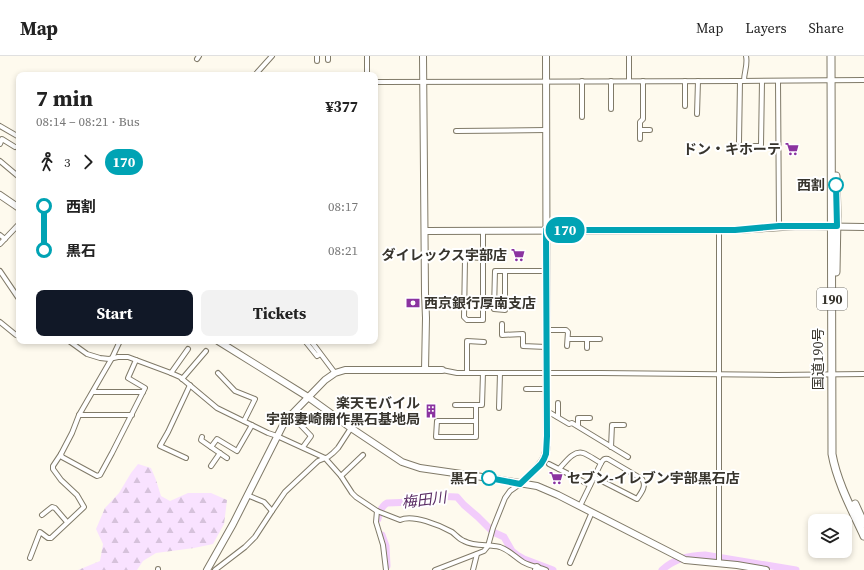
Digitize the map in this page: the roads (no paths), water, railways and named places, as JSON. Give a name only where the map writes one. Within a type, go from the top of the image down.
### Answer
[{"type":"highway","name":"国道190号","points":[[831,56],[837,196],[834,226],[837,254],[831,445],[833,460],[841,485],[864,536]]},
{"type":"highway","name":"国道190号","points":[[833,80],[835,56]]},
{"type":"highway","name":"国道190号","points":[[833,375],[836,460],[841,476],[864,524]]},
{"type":"street","points":[[258,72],[271,56]]},
{"type":"street","points":[[317,56],[317,61]]},
{"type":"street","points":[[367,56],[367,72]]},
{"type":"street","points":[[423,56],[426,370]]},
{"type":"street","points":[[434,570],[484,551],[488,546],[492,530],[505,498],[510,491],[520,484],[541,464],[546,454],[546,56]]},
{"type":"street","points":[[629,56],[629,81]]},
{"type":"street","points":[[740,142],[742,81],[747,69],[746,56]]},
{"type":"street","points":[[378,82],[864,80]]},
{"type":"street","points":[[582,81],[582,117]]},
{"type":"street","points":[[611,81],[611,108]]},
{"type":"street","points":[[640,139],[640,122],[643,119],[643,81]]},
{"type":"street","points":[[685,81],[685,106]]},
{"type":"street","points":[[697,114],[698,81]]},
{"type":"street","points":[[752,146],[761,145],[762,81]]},
{"type":"street","points":[[778,81],[779,226]]},
{"type":"street","points":[[0,126],[16,135]]},
{"type":"street","points":[[456,131],[546,130]]},
{"type":"street","points":[[640,130],[650,130]]},
{"type":"street","points":[[0,144],[2,139],[15,147]]},
{"type":"street","points":[[0,161],[16,174]]},
{"type":"street","points":[[0,195],[16,206]]},
{"type":"street","points":[[425,231],[735,230],[779,226],[864,226]]},
{"type":"street","points":[[0,244],[16,227]]},
{"type":"street","points":[[719,230],[719,558]]},
{"type":"street","points":[[483,231],[483,258],[483,320],[467,320],[464,317],[465,260],[470,257],[483,258]]},
{"type":"street","points":[[0,235],[5,239]]},
{"type":"street","points":[[0,271],[16,295]]},
{"type":"street","points":[[506,271],[505,310],[494,309],[495,271],[506,271],[546,271]]},
{"type":"street","points":[[0,322],[16,335]]},
{"type":"street","points":[[502,324],[502,335],[523,334],[523,346],[546,347]]},
{"type":"street","points":[[546,330],[566,330],[568,332],[567,346]]},
{"type":"street","points":[[568,339],[600,339]]},
{"type":"street","points":[[587,339],[587,348]]},
{"type":"street","points":[[467,373],[467,342],[484,342]]},
{"type":"street","points":[[73,344],[87,354],[100,358],[109,359],[128,357],[172,373],[190,385],[217,408],[325,458],[356,497],[379,512],[400,520],[404,518],[413,518],[428,522],[439,526],[463,541],[472,544],[500,547],[524,562],[536,568],[546,570]]},
{"type":"street","points":[[30,558],[40,532],[48,538],[51,538],[84,507],[77,495],[61,480],[53,469],[53,466],[61,454],[79,415],[119,344]]},
{"type":"street","points":[[223,344],[308,397],[402,462],[409,465],[542,488],[682,558],[719,558],[737,565],[766,570]]},
{"type":"street","points":[[307,344],[317,356],[320,354]]},
{"type":"street","points":[[313,344],[335,373]]},
{"type":"street","points":[[172,373],[188,349]]},
{"type":"street","points":[[182,379],[206,351]]},
{"type":"street","points":[[61,454],[62,457],[97,476],[100,475],[144,392],[145,388],[128,378],[136,360]]},
{"type":"street","points":[[207,570],[233,524],[283,425],[325,380],[335,373],[345,370],[442,370],[457,373],[719,375],[864,374]]},
{"type":"street","points":[[218,373],[235,391],[255,399],[244,421]]},
{"type":"street","points":[[455,405],[482,405],[483,373]]},
{"type":"street","points":[[499,408],[500,373]]},
{"type":"street","points":[[186,458],[160,446],[190,385]]},
{"type":"street","points":[[526,389],[546,389]]},
{"type":"street","points":[[93,392],[144,392]]},
{"type":"street","points":[[558,403],[558,417]]},
{"type":"street","points":[[476,405],[476,421],[476,437],[436,437],[437,421],[476,421]]},
{"type":"street","points":[[547,411],[569,424],[572,423],[578,426],[628,457]]},
{"type":"street","points":[[79,415],[132,416]]},
{"type":"street","points":[[291,415],[311,436],[303,447]]},
{"type":"street","points":[[578,426],[578,418],[590,418]]},
{"type":"street","points":[[611,447],[612,424],[624,424]]},
{"type":"street","points":[[211,447],[215,438],[238,451],[252,425]]},
{"type":"street","points":[[216,570],[255,537],[272,511],[292,485],[318,461],[328,457],[338,448],[352,428]]},
{"type":"street","points":[[202,437],[201,440],[227,458]]},
{"type":"street","points":[[211,466],[220,453]]},
{"type":"street","points":[[559,469],[574,454],[579,453],[583,453],[601,463]]},
{"type":"street","points":[[340,476],[363,455]]},
{"type":"street","points":[[580,506],[590,485],[594,477],[601,463],[604,459],[608,459],[642,479],[644,486],[637,499],[594,477]]},
{"type":"street","points":[[549,464],[590,485]]},
{"type":"street","points":[[247,495],[264,502],[272,511]]},
{"type":"street","points":[[42,515],[52,507],[55,508],[67,522]]},
{"type":"street","points":[[379,512],[376,522],[383,545],[386,570]]},
{"type":"street","points":[[570,563],[592,512]]},
{"type":"street","points":[[473,570],[477,554]]},
{"type":"waterway","name":"梅田川","points":[[378,519],[381,510],[387,503],[414,502],[433,496],[457,497],[493,532],[504,537],[512,551],[517,555],[553,570]]},
{"type":"waterway","name":"梅田川","points":[[382,535],[386,546],[387,566]]},
{"type":"waterway","name":"梅田川","points":[[662,570],[682,558],[705,555],[796,570]]},
{"type":"place","name":"ドン・キホーテ","points":[[792,149]]},
{"type":"place","name":"西割","points":[[836,185]]},
{"type":"place","name":"ダイレックス宇部店","points":[[518,255]]},
{"type":"place","name":"西京銀行厚南支店","points":[[413,303]]},
{"type":"place","name":"楽天モバイル 宇部妻崎開作黒石基地局","points":[[431,411]]},
{"type":"place","name":"黒石","points":[[489,478]]},
{"type":"place","name":"セブン-イレブン宇部黒石店","points":[[556,478]]}]
